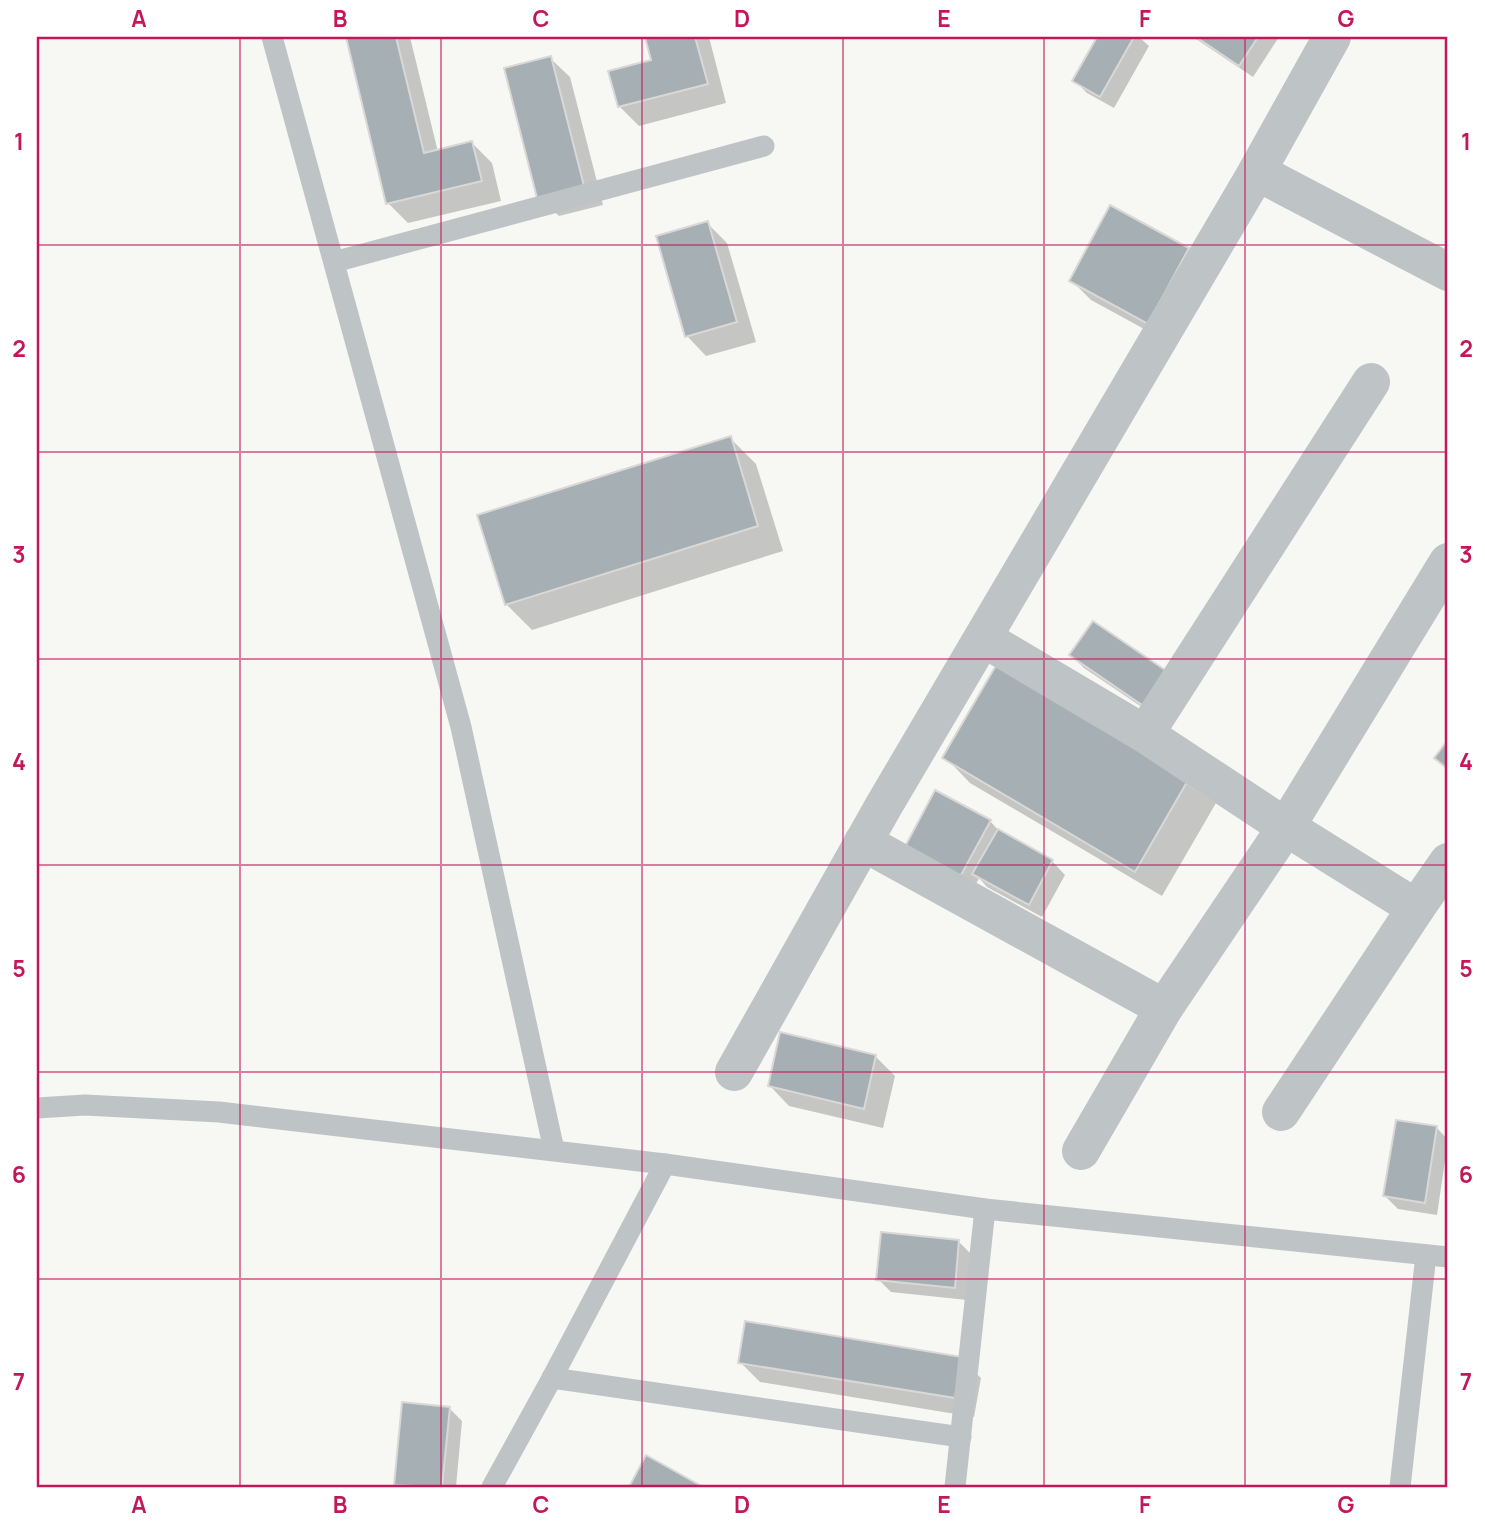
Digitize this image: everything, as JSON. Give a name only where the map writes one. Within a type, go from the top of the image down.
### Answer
[{"type":"street","points":[[734,1072],[863,842],[1257,172],[1332,37]]},
{"type":"street","points":[[1257,172],[1448,272]]},
{"type":"street","points":[[1144,734],[1371,382]]},
{"type":"street","points":[[1081,1151],[1164,1008],[1286,827],[1448,562]]},
{"type":"street","points":[[983,638],[1144,734],[1416,908]]},
{"type":"street","points":[[863,842],[1164,1008]]},
{"type":"street","points":[[1281,1112],[1448,862]]},
{"type":"lane","points":[[272,37],[461,727],[554,1150]]},
{"type":"lane","points":[[334,262],[764,146]]},
{"type":"lane","points":[[37,1108],[85,1105],[219,1112],[665,1164],[985,1209],[1448,1257]]},
{"type":"lane","points":[[492,1487],[665,1164]]},
{"type":"lane","points":[[955,1487],[985,1209]]},
{"type":"lane","points":[[1400,1487],[1426,1255]]},
{"type":"lane","points":[[552,1378],[961,1437]]},
{"type":"building","points":[[346,37],[396,37],[424,153],[472,141],[482,181],[386,204]]},
{"type":"building","points":[[645,37],[695,37],[708,84],[618,107],[608,71],[651,60]]},
{"type":"building","points":[[1097,37],[1134,37],[1100,97],[1072,81]]},
{"type":"building","points":[[1196,37],[1258,37],[1239,66]]},
{"type":"building","points":[[551,56],[584,186],[537,198],[504,68]]},
{"type":"building","points":[[1110,205],[1189,248],[1148,324],[1069,281]]},
{"type":"building","points":[[708,221],[737,322],[685,337],[656,236]]},
{"type":"building","points":[[731,436],[758,526],[505,605],[477,515]]},
{"type":"building","points":[[1093,621],[1168,672],[1145,707],[1069,655]]},
{"type":"building","points":[[998,662],[1191,775],[1135,872],[942,758]]},
{"type":"building","points":[[1448,740],[1448,769],[1434,758]]},
{"type":"building","points":[[935,790],[991,820],[955,886],[900,856]]},
{"type":"building","points":[[998,829],[1053,860],[1029,905],[972,874]]},
{"type":"building","points":[[780,1032],[876,1055],[864,1109],[768,1086]]},
{"type":"building","points":[[1396,1120],[1437,1126],[1425,1203],[1383,1196]]},
{"type":"building","points":[[881,1232],[959,1240],[955,1288],[876,1280]]},
{"type":"building","points":[[745,1321],[962,1357],[955,1398],[738,1363]]},
{"type":"building","points":[[402,1402],[450,1407],[442,1487],[394,1485]]},
{"type":"building","points":[[646,1455],[703,1487],[629,1487]]}]
